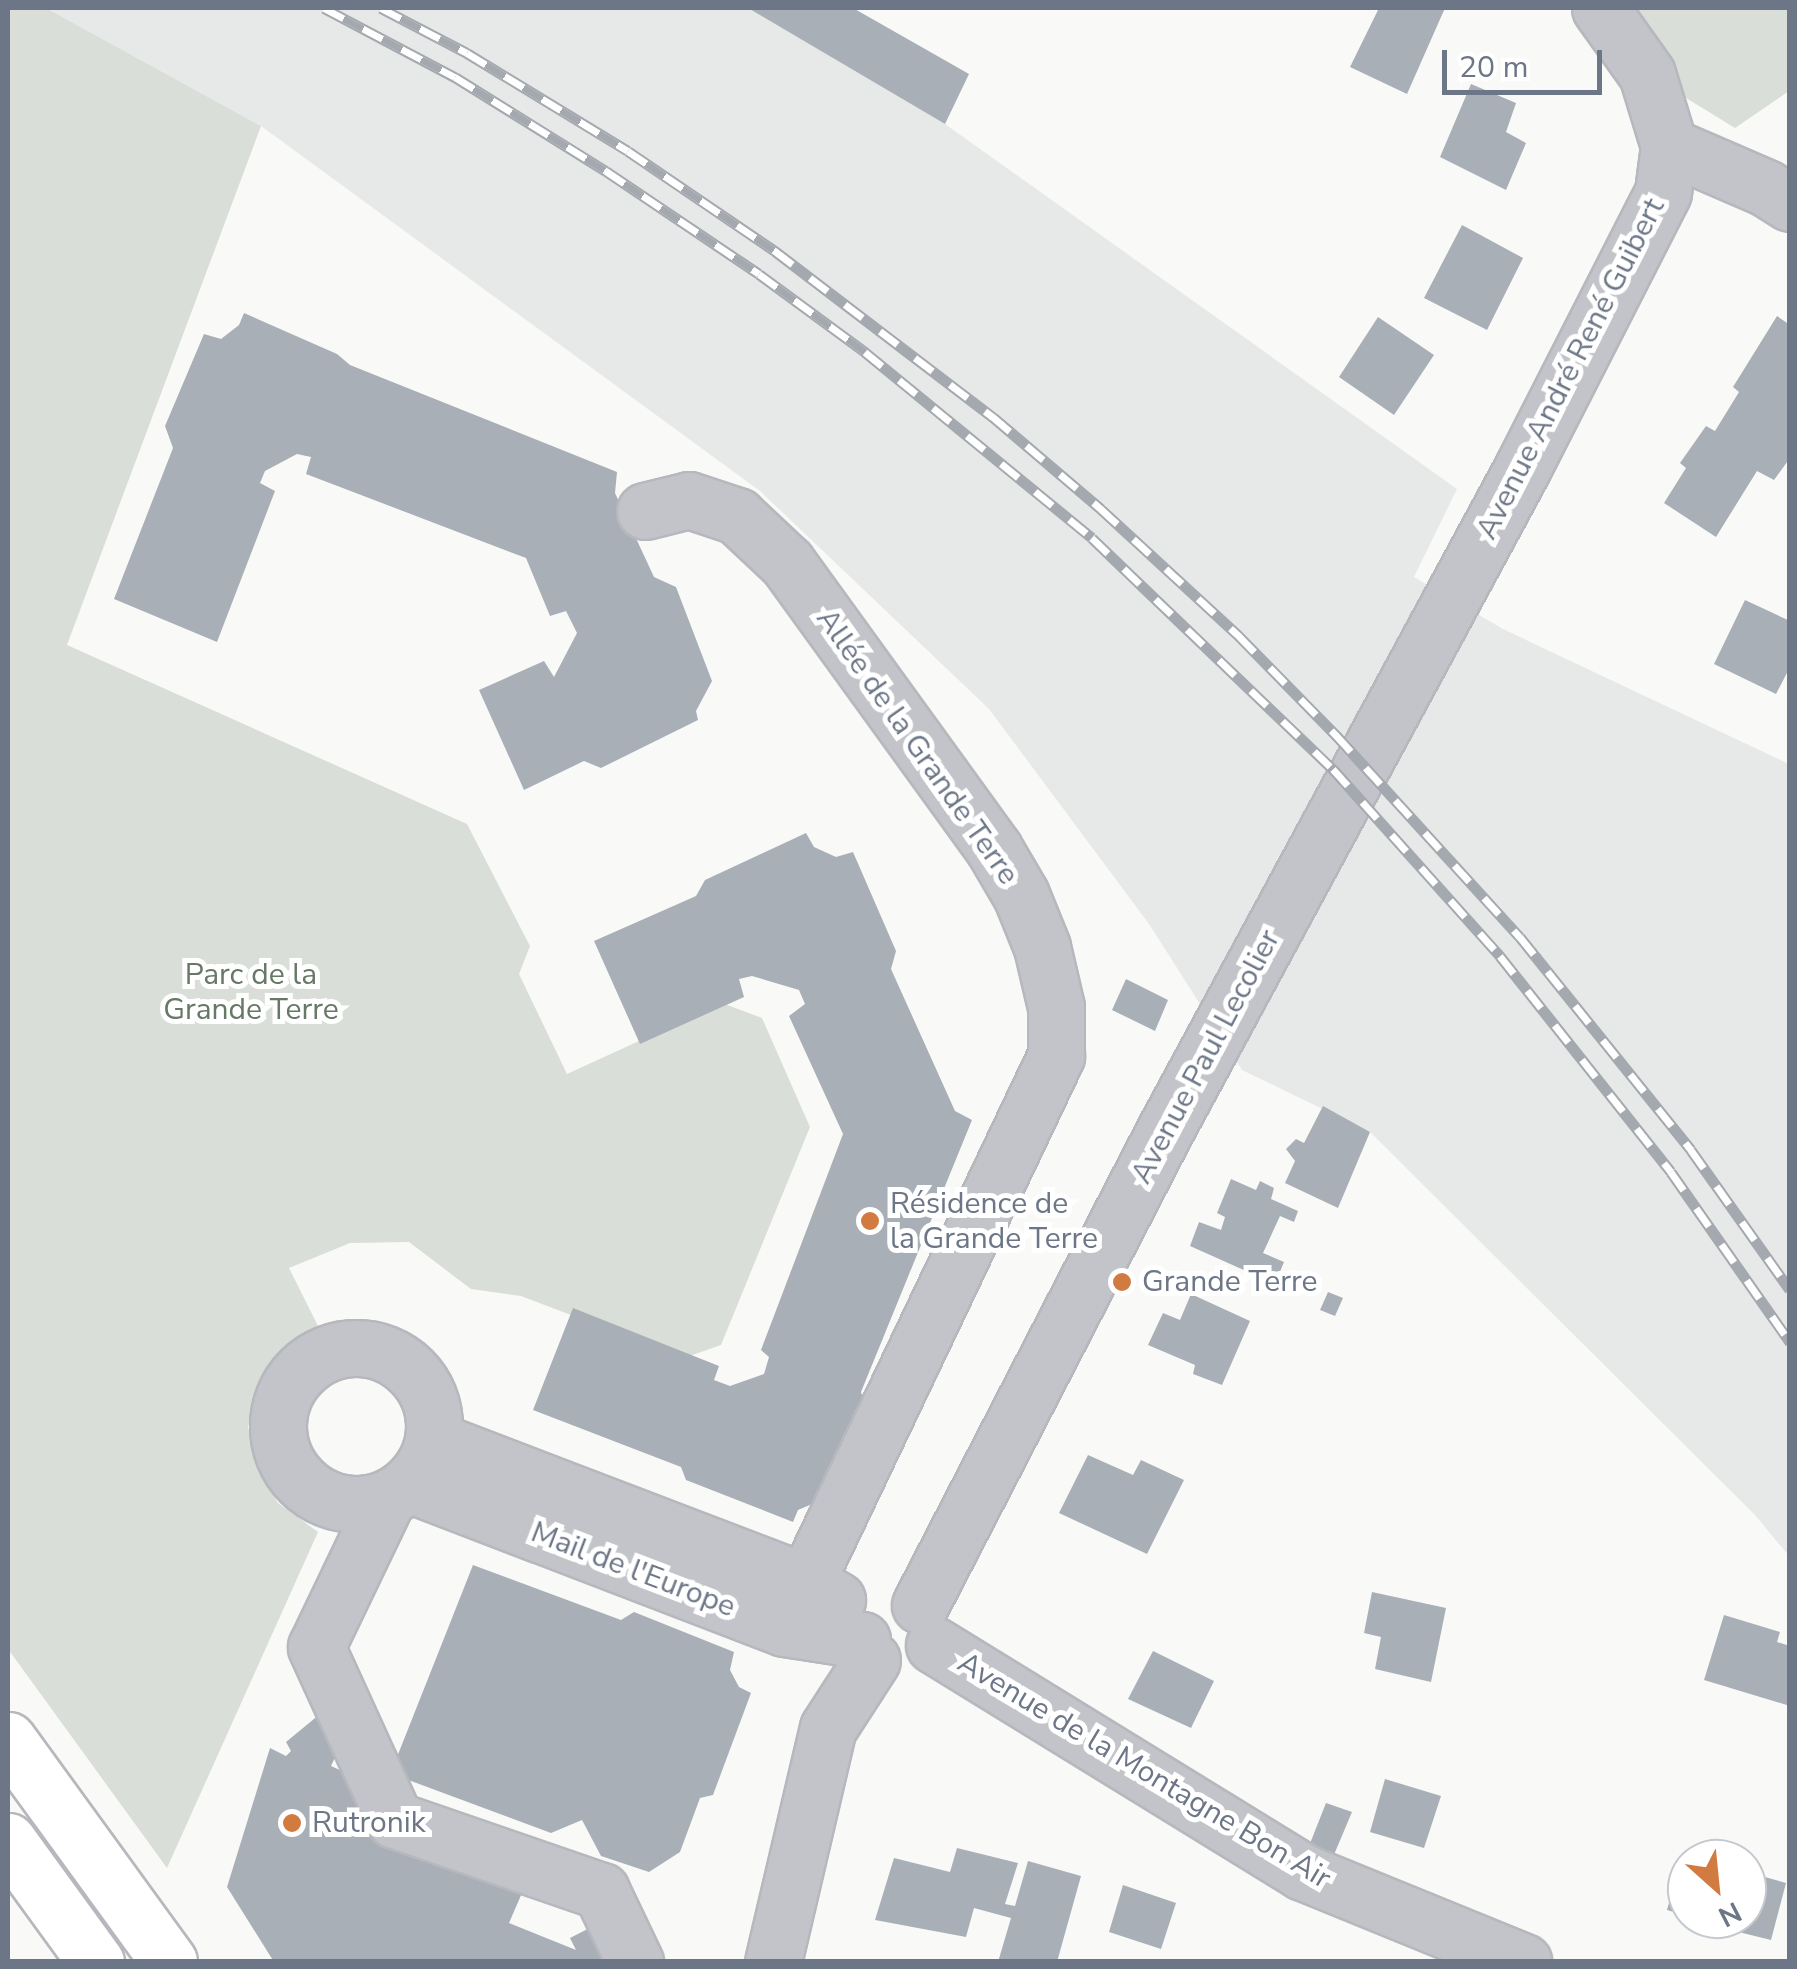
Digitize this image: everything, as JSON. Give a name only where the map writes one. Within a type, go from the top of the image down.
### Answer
[{"type":"main road","points":[[8,1740],[169,1962]]},
{"type":"main road","points":[[8,1842],[96,1962]]},
{"type":"street","name":"Avenue André René Guibert","points":[[1442,619],[1664,192],[1669,146],[1647,74],[1600,8]]},
{"type":"street","points":[[1669,146],[1766,188],[1790,203]]},
{"type":"street","name":"Allée de la Grande Terre","points":[[645,511],[689,500],[737,516],[788,563],[994,849],[1021,895],[1042,947],[1056,1006],[1056,1056],[806,1582]]},
{"type":"street","name":"Avenue Paul Lecolier","points":[[927,1625],[1164,1132],[1442,619]]},
{"type":"street","points":[[410,1474],[316,1647],[395,1820],[602,1891],[635,1962]]},
{"type":"street","name":"Mail de l'Europe","points":[[410,1474],[806,1582],[866,1639]]},
{"type":"street","name":"Mail de l'Europe","points":[[410,1474],[784,1628],[866,1639]]},
{"type":"street","points":[[773,1962],[828,1728],[866,1639],[895,1671],[907,1670],[918,1665],[927,1625]]},
{"type":"street","name":"Avenue de la Montagne Bon Air","points":[[927,1625],[1303,1872],[1523,1962]]},
{"type":"shaded area","points":[[46,8],[748,8],[945,124],[1457,489],[1414,577],[1503,629],[1789,764],[1789,1556],[1755,1515],[1370,1132],[1242,1070],[1149,924],[989,709],[760,491],[261,126]]},
{"type":"green space","name":"Parc de la Grande Terre","points":[[8,8],[46,8],[261,126],[67,645],[467,824],[530,946],[519,974],[567,1074],[722,1003],[762,1018],[810,1127],[721,1345],[684,1358],[521,1296],[471,1289],[409,1242],[350,1243],[289,1268],[320,1330],[279,1354],[262,1384],[248,1427],[259,1469],[278,1503],[318,1532],[167,1868],[8,1649]]},
{"type":"green space","points":[[1600,8],[1789,8],[1789,91],[1735,128],[1647,74]]},
{"type":"building","points":[[748,8],[853,8],[969,74],[945,124]]},
{"type":"building","points":[[1379,8],[1445,8],[1407,94],[1350,67]]},
{"type":"building","points":[[1471,84],[1516,103],[1506,132],[1526,143],[1506,190],[1440,157]]},
{"type":"building","points":[[1462,225],[1523,258],[1487,330],[1424,298]]},
{"type":"building","points":[[244,313],[337,354],[350,365],[617,472],[615,493],[654,577],[676,587],[712,681],[696,711],[698,720],[601,768],[584,761],[524,790],[479,690],[544,661],[554,677],[577,633],[566,611],[550,616],[526,558],[306,474],[311,457],[297,454],[265,471],[260,483],[275,491],[217,642],[114,599],[173,448],[165,426],[204,334],[221,339],[239,325]]},
{"type":"building","points":[[1777,316],[1790,325],[1790,458],[1774,480],[1757,471],[1716,537],[1664,503],[1686,468],[1680,463],[1706,426],[1715,431],[1739,392],[1733,387]]},
{"type":"building","points":[[1378,317],[1434,355],[1394,415],[1339,377]]},
{"type":"building","points":[[1745,600],[1790,621],[1790,667],[1776,694],[1714,664]]},
{"type":"building","name":"Résidence de la Grande Terre","points":[[806,833],[814,847],[836,857],[853,852],[896,951],[891,969],[955,1111],[972,1120],[861,1392],[868,1413],[817,1502],[798,1510],[793,1522],[686,1480],[681,1467],[533,1410],[573,1308],[719,1366],[714,1380],[730,1386],[764,1374],[769,1357],[761,1350],[843,1134],[789,1016],[805,1004],[799,990],[752,976],[739,979],[744,997],[640,1044],[594,941],[696,896],[705,880]]},
{"type":"building","points":[[1126,979],[1168,1000],[1155,1031],[1112,1010]]},
{"type":"building","points":[[1323,1106],[1370,1132],[1338,1208],[1285,1183],[1295,1161],[1286,1149],[1296,1139],[1304,1143]]},
{"type":"building","points":[[1231,1179],[1256,1190],[1260,1181],[1274,1188],[1271,1199],[1298,1211],[1294,1222],[1280,1216],[1263,1253],[1284,1262],[1275,1284],[1190,1246],[1199,1222],[1221,1230],[1225,1217],[1217,1213]]},
{"type":"building","points":[[1328,1292],[1343,1298],[1335,1316],[1320,1310]]},
{"type":"building","points":[[1191,1294],[1250,1321],[1222,1385],[1193,1374],[1195,1365],[1148,1345],[1163,1313],[1180,1320]]},
{"type":"building","points":[[1088,1455],[1133,1475],[1141,1460],[1184,1480],[1147,1554],[1059,1513]]},
{"type":"building","points":[[473,1565],[621,1620],[634,1612],[734,1652],[730,1670],[739,1687],[751,1693],[713,1795],[700,1798],[680,1852],[649,1872],[601,1856],[582,1820],[551,1833],[403,1778],[395,1762]]},
{"type":"building","points":[[1372,1592],[1446,1608],[1431,1682],[1375,1669],[1381,1637],[1364,1633]]},
{"type":"building","points":[[1724,1615],[1780,1632],[1777,1642],[1790,1646],[1790,1706],[1704,1680]]},
{"type":"building","points":[[1153,1651],[1214,1681],[1191,1728],[1128,1699]]},
{"type":"building","points":[[320,1714],[337,1753],[331,1766],[353,1776],[375,1835],[522,1893],[509,1923],[576,1950],[570,1938],[609,1918],[628,1962],[274,1962],[227,1887],[270,1748],[286,1756],[291,1751],[286,1742]]},
{"type":"building","points":[[1385,1779],[1441,1796],[1424,1848],[1370,1832]]},
{"type":"building","points":[[1326,1803],[1352,1812],[1333,1857],[1309,1846]]},
{"type":"building","points":[[957,1848],[1018,1863],[1005,1904],[1015,1906],[1028,1861],[1081,1876],[1057,1962],[998,1962],[1011,1918],[974,1908],[966,1937],[875,1920],[894,1858],[950,1872]]},
{"type":"building","points":[[1767,1878],[1786,1883],[1771,1940],[1767,1939]]},
{"type":"building","points":[[1123,1885],[1176,1903],[1161,1949],[1109,1932]]},
{"type":"railway","points":[[324,8],[455,77],[606,171],[759,274],[865,352],[1092,538],[1333,769],[1500,956],[1671,1172],[1790,1342]]},
{"type":"railway","points":[[381,8],[467,53],[628,151],[775,251],[993,417],[1101,509],[1239,636],[1336,735],[1520,937],[1691,1150],[1790,1290]]},
{"type":"place","name":"Résidence de la Grande Terre","points":[[870,1221]]},
{"type":"place","name":"Grande Terre","points":[[1122,1282]]},
{"type":"place","name":"Rutronik","points":[[292,1823]]}]
